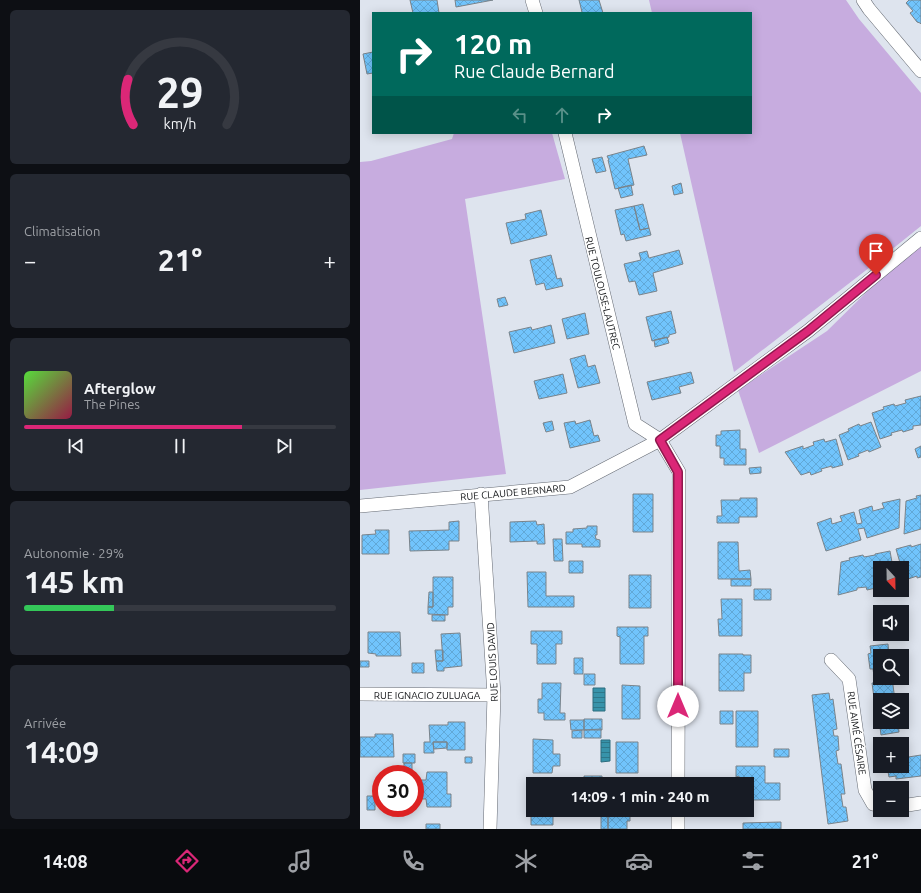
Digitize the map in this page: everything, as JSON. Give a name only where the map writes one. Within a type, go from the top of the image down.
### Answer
[{"type":"street","points":[[532,0],[536,12]]},
{"type":"street","points":[[864,0],[869,9],[921,71]]},
{"type":"street","name":"RUE TOULOUSE-LAUTREC","points":[[564,134],[635,424],[660,440]]},
{"type":"street","name":"RUE CLAUDE BERNARD","points":[[360,506],[570,487],[660,440],[808,331],[921,238]]},
{"type":"street","points":[[660,440],[678,472],[678,777]]},
{"type":"street","name":"RUE LOUIS DAVID","points":[[482,494],[494,695],[490,829]]},
{"type":"street","name":"RUE AIMÉ CÉSAIRE","points":[[831,660],[849,679],[865,790],[873,804]]},
{"type":"street","name":"RUE IGNACIO ZULUAGA","points":[[360,694],[494,695]]},
{"type":"street","points":[[909,805],[921,803]]},
{"type":"street","points":[[678,817],[678,829]]},
{"type":"shaded area","points":[[649,0],[846,0],[859,19],[921,93],[921,226],[734,372],[680,134],[752,134],[752,12],[652,12]]},
{"type":"shaded area","points":[[454,134],[552,134],[565,179],[465,199],[506,474],[360,490],[360,162],[371,161],[452,139]]},
{"type":"shaded area","points":[[921,245],[921,371],[759,453],[738,390],[827,331],[888,271]]},
{"type":"water","points":[[593,688],[605,688],[605,711],[593,711]]},
{"type":"water","points":[[601,740],[610,740],[610,761],[601,762]]},
{"type":"building","points":[[410,0],[437,0],[439,12],[413,12]]},
{"type":"building","points":[[455,0],[493,0],[456,7]]},
{"type":"building","points":[[579,0],[599,0],[603,12],[582,12]]},
{"type":"building","points":[[909,0],[921,0],[921,24],[917,22],[910,13],[913,11],[906,3]]},
{"type":"building","points":[[372,52],[372,73],[367,74],[363,54]]},
{"type":"building","points":[[644,146],[647,155],[628,159],[634,185],[615,189],[607,156]]},
{"type":"building","points":[[602,157],[606,171],[596,173],[592,159]]},
{"type":"building","points":[[681,183],[683,193],[674,195],[672,186]]},
{"type":"building","points":[[631,185],[633,195],[621,198],[618,188]]},
{"type":"building","points":[[643,204],[649,228],[640,230],[634,206]]},
{"type":"building","points":[[634,206],[640,230],[649,228],[651,235],[626,241],[624,234],[621,235],[615,210]]},
{"type":"building","points":[[541,210],[547,235],[511,244],[506,223],[526,219],[525,214]]},
{"type":"building","points":[[679,250],[683,264],[653,273],[657,291],[639,295],[635,281],[629,282],[624,264],[641,260],[639,253],[647,251],[649,258]]},
{"type":"building","points":[[551,255],[557,279],[561,278],[563,286],[546,290],[544,283],[536,285],[530,260]]},
{"type":"building","points":[[505,297],[508,305],[499,307],[497,299]]},
{"type":"building","points":[[671,311],[676,333],[669,335],[669,337],[652,341],[646,317]]},
{"type":"building","points":[[585,313],[589,334],[567,339],[562,319]]},
{"type":"building","points":[[551,325],[555,343],[514,353],[509,332],[531,327],[532,330]]},
{"type":"building","points":[[667,337],[669,343],[655,347],[654,340]]},
{"type":"building","points":[[585,355],[588,367],[595,365],[600,383],[578,388],[570,359]]},
{"type":"building","points":[[691,372],[694,383],[679,387],[681,393],[652,400],[647,382]]},
{"type":"building","points":[[563,374],[567,393],[539,399],[534,381]]},
{"type":"building","points":[[921,396],[921,425],[913,426],[913,429],[903,432],[902,430],[891,433],[892,435],[880,439],[872,413],[884,409],[883,407],[906,403],[905,400]]},
{"type":"building","points":[[590,420],[594,436],[598,435],[600,441],[570,448],[564,423],[575,421],[576,424]]},
{"type":"building","points":[[552,421],[554,430],[546,432],[543,423]]},
{"type":"building","points":[[871,422],[881,447],[869,452],[868,450],[858,454],[859,456],[848,460],[839,435],[849,431],[848,429],[859,424],[860,426]]},
{"type":"building","points":[[740,430],[740,449],[746,449],[746,465],[724,465],[724,458],[720,458],[720,446],[716,446],[716,435],[721,435],[721,431]]},
{"type":"building","points":[[824,439],[825,442],[836,439],[843,465],[821,469],[822,471],[811,475],[810,472],[801,475],[785,452],[803,446],[803,449],[814,445],[813,442]]},
{"type":"building","points":[[921,446],[921,457],[918,458],[915,449]]},
{"type":"building","points":[[761,467],[761,473],[750,474],[749,468]]},
{"type":"building","points":[[633,494],[653,494],[653,532],[633,532]]},
{"type":"building","points":[[921,495],[921,529],[904,534],[906,501],[917,498],[916,496]]},
{"type":"building","points":[[740,498],[757,498],[757,517],[739,517],[739,523],[717,523],[717,516],[722,516],[721,500],[740,500]]},
{"type":"building","points":[[900,499],[899,528],[867,538],[864,528],[858,529],[861,540],[826,551],[817,523],[831,518],[832,524],[842,521],[840,516],[854,512],[857,524],[862,523],[859,510],[872,506],[873,511],[884,508],[882,503]]},
{"type":"building","points":[[459,521],[459,541],[449,541],[449,550],[410,551],[409,531],[449,530],[449,522]]},
{"type":"building","points":[[536,521],[537,525],[544,524],[545,544],[537,544],[537,541],[510,542],[510,522]]},
{"type":"building","points":[[587,526],[597,526],[597,535],[595,535],[596,539],[600,540],[600,547],[582,547],[582,544],[566,544],[566,532],[573,532],[573,529],[587,528]]},
{"type":"building","points":[[375,530],[389,530],[389,554],[362,554],[362,535],[376,534]]},
{"type":"building","points":[[553,539],[562,539],[563,561],[554,561]]},
{"type":"building","points":[[718,542],[738,542],[739,571],[750,570],[751,579],[718,579]]},
{"type":"building","points":[[921,544],[921,577],[917,578],[917,576],[909,579],[909,561],[899,561],[896,549],[911,545],[911,547]]},
{"type":"building","points":[[890,551],[892,561],[873,561],[873,589],[867,590],[866,587],[857,588],[857,590],[838,595],[841,562],[850,560],[849,558],[863,555],[864,557]]},
{"type":"building","points":[[569,561],[583,561],[583,573],[569,573]]},
{"type":"building","points":[[527,572],[546,572],[546,596],[574,596],[574,607],[528,607]]},
{"type":"building","points":[[629,575],[651,575],[651,608],[629,608]]},
{"type":"building","points":[[433,577],[453,577],[453,607],[448,607],[448,615],[428,614],[428,607],[433,607]]},
{"type":"building","points":[[731,579],[751,579],[751,586],[731,586]]},
{"type":"building","points":[[754,589],[771,589],[771,600],[754,600]]},
{"type":"building","points":[[429,592],[433,592],[433,607],[428,607]]},
{"type":"building","points":[[721,599],[742,599],[742,636],[719,636],[718,619],[722,619]]},
{"type":"building","points":[[432,615],[445,615],[445,621],[432,621]]},
{"type":"building","points":[[617,627],[648,627],[648,636],[644,636],[644,664],[620,664],[620,637],[617,636]]},
{"type":"building","points":[[531,631],[562,631],[562,644],[556,644],[556,664],[537,664],[537,644],[531,644]]},
{"type":"building","points":[[368,632],[400,632],[401,656],[376,656],[376,654],[368,653]]},
{"type":"building","points":[[460,633],[462,666],[444,668],[444,671],[437,671],[436,661],[443,661],[441,634]]},
{"type":"building","points":[[888,644],[888,649],[873,649],[873,669],[870,669],[868,654],[871,653],[870,646]]},
{"type":"building","points":[[435,650],[443,650],[443,661],[436,661]]},
{"type":"building","points":[[719,654],[751,655],[751,673],[744,673],[744,691],[719,691]]},
{"type":"building","points":[[574,658],[583,658],[583,674],[574,674]]},
{"type":"building","points":[[360,661],[369,661],[369,667],[360,667]]},
{"type":"building","points":[[412,663],[424,663],[424,673],[412,673]]},
{"type":"building","points":[[584,674],[595,674],[595,685],[584,685]]},
{"type":"building","points":[[542,683],[561,683],[560,713],[565,713],[565,720],[544,720],[544,713],[538,713],[538,699],[542,699]]},
{"type":"building","points":[[872,683],[873,685],[893,685],[894,693],[873,693]]},
{"type":"building","points":[[622,685],[640,686],[640,719],[622,719]]},
{"type":"building","points":[[829,693],[830,700],[833,699],[837,729],[833,730],[834,736],[838,736],[839,750],[836,751],[838,764],[841,764],[845,794],[841,794],[843,807],[846,807],[848,821],[828,824],[812,695]]},
{"type":"building","points":[[720,711],[733,711],[733,724],[720,724]]},
{"type":"building","points":[[736,711],[758,711],[758,747],[736,747]]},
{"type":"building","points":[[584,719],[602,719],[602,730],[584,730]]},
{"type":"building","points":[[570,720],[584,720],[584,730],[571,730]]},
{"type":"building","points":[[448,722],[465,722],[465,750],[447,750],[447,742],[433,742],[434,753],[424,753],[424,742],[430,742],[429,725],[448,725]]},
{"type":"building","points":[[601,729],[601,738],[584,738],[584,730]]},
{"type":"building","points":[[880,729],[899,729],[899,732],[881,735]]},
{"type":"building","points":[[582,730],[582,738],[572,738],[572,731]]},
{"type":"building","points":[[375,734],[393,734],[394,757],[360,757],[360,737],[375,737]]},
{"type":"building","points":[[533,739],[553,740],[553,754],[560,754],[560,766],[553,766],[552,773],[533,773]]},
{"type":"building","points":[[433,742],[447,742],[447,748],[434,749]]},
{"type":"building","points":[[616,742],[638,742],[638,773],[616,773]]},
{"type":"building","points":[[774,749],[789,749],[789,757],[774,757]]},
{"type":"building","points":[[403,754],[415,754],[415,763],[403,763]]},
{"type":"building","points":[[921,755],[921,776],[896,779],[896,776],[889,777],[888,773],[909,773],[909,757]]},
{"type":"building","points":[[465,757],[472,757],[472,763],[465,763]]},
{"type":"building","points":[[404,763],[412,763],[412,765],[404,765]]},
{"type":"building","points":[[736,766],[765,766],[765,783],[780,783],[780,800],[754,800],[754,777],[736,777]]},
{"type":"building","points":[[427,772],[447,772],[447,794],[451,794],[451,807],[427,807],[426,799],[424,799],[424,780],[426,780]]},
{"type":"building","points":[[584,776],[602,776],[602,777]]},
{"type":"building","points":[[367,796],[372,796],[372,810],[367,810]]},
{"type":"building","points":[[531,817],[553,817],[553,825],[531,825]]},
{"type":"building","points":[[601,817],[608,817],[608,829],[601,829]]},
{"type":"building","points":[[608,817],[630,817],[630,821],[627,821],[627,829],[608,829]]},
{"type":"building","points":[[781,822],[781,829],[743,829],[743,823]]},
{"type":"building","points":[[426,824],[440,824],[440,829],[426,829]]},
{"type":"route","points":[[678,706],[678,472],[660,440],[808,331],[876,275]]}]
